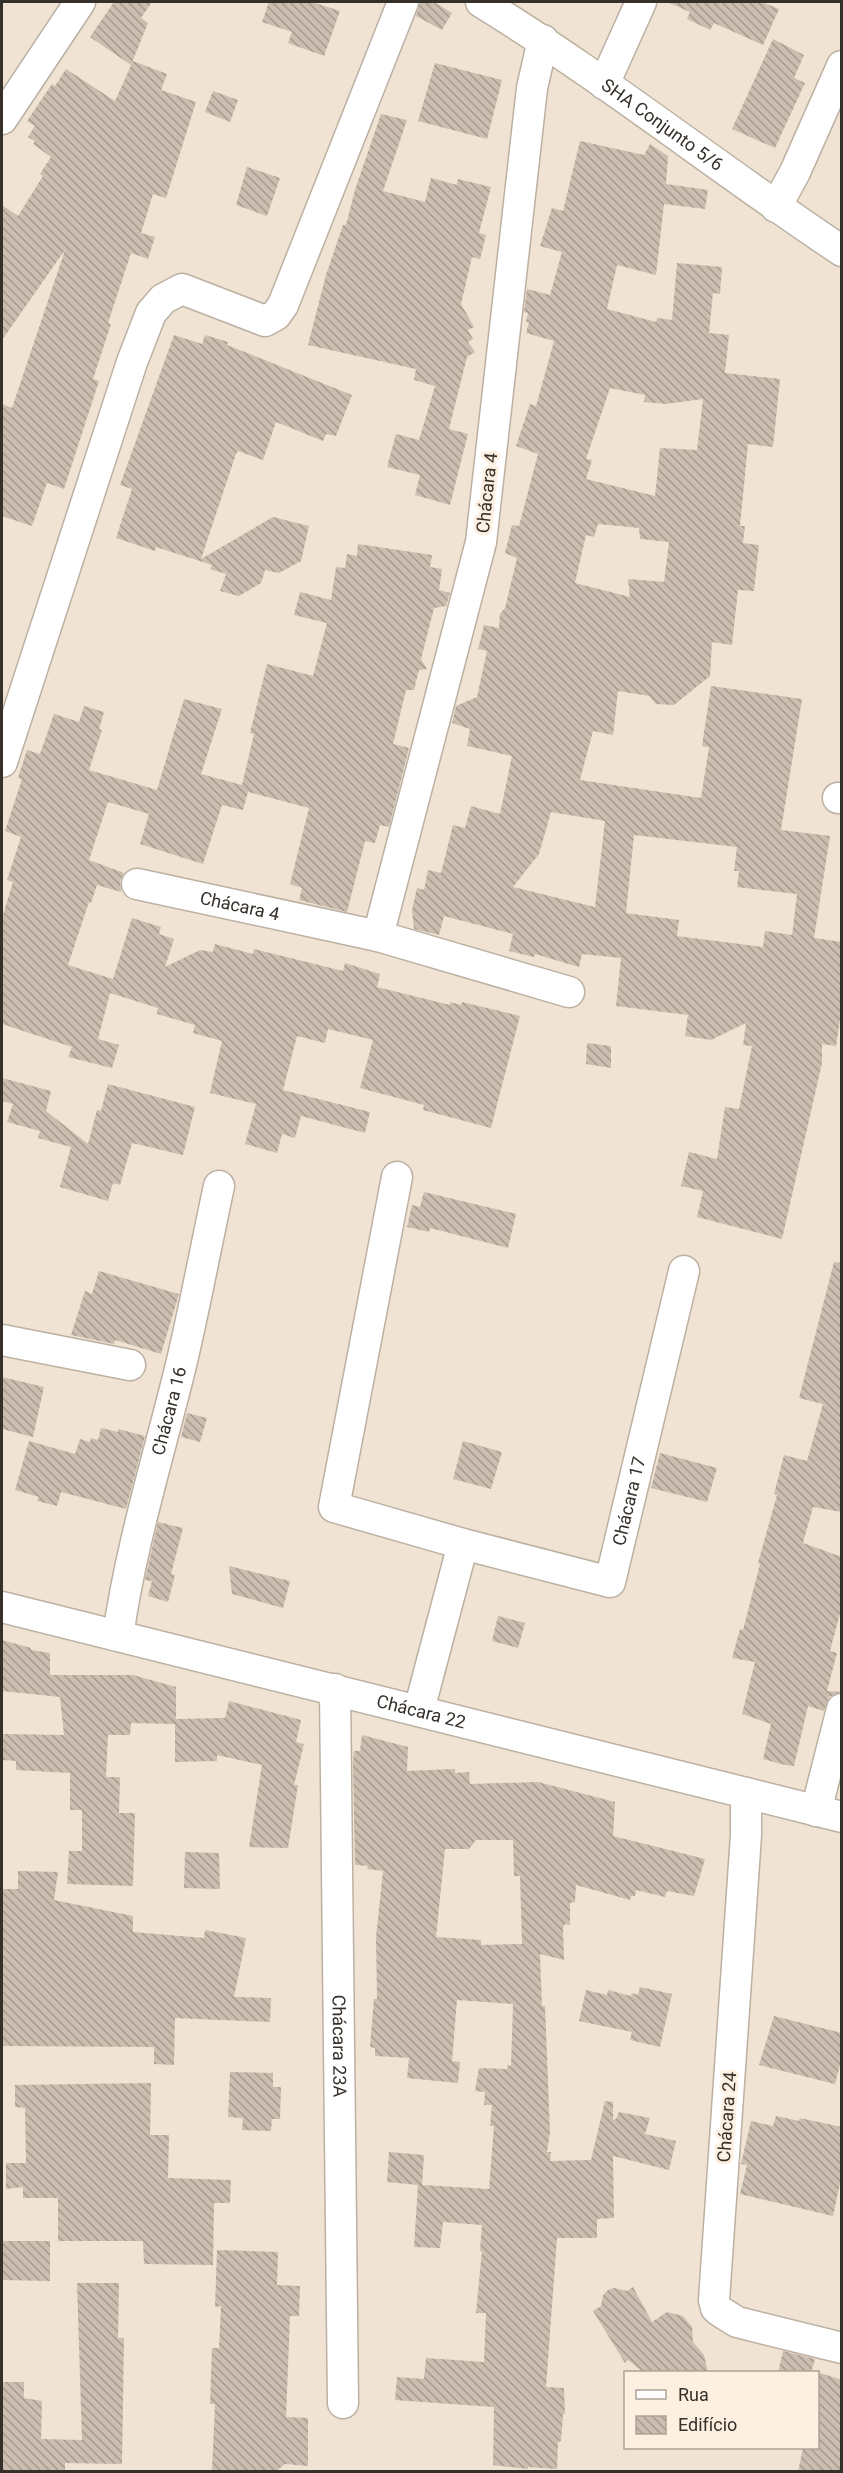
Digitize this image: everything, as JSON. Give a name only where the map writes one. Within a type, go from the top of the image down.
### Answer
[{"type":"street","points":[[2,118],[80,2]]},
{"type":"street","points":[[2,762],[132,362],[151,313],[163,298],[182,289],[265,321],[276,315],[283,305],[403,2]]},
{"type":"street","name":"SHA Conjunto 5/6","points":[[481,2],[543,40],[776,207],[842,251]]},
{"type":"street","points":[[604,84],[641,2]]},
{"type":"street","name":"Chácara 4","points":[[378,936],[481,542],[532,88],[543,40]]},
{"type":"street","points":[[776,207],[795,172],[842,66]]},
{"type":"street","name":"Chácara 4","points":[[137,884],[378,936],[569,992]]},
{"type":"street","name":"Chácara 17","points":[[397,1177],[334,1507],[463,1544],[610,1582],[684,1271]]},
{"type":"street","name":"Chácara 16","points":[[118,1636],[123,1600],[150,1480],[181,1364],[219,1186]]},
{"type":"street","points":[[2,1340],[130,1365]]},
{"type":"street","points":[[418,1710],[463,1544]]},
{"type":"street","name":"Chácara 22","points":[[2,1607],[829,1814]]},
{"type":"street","name":"Chácara 23A","points":[[335,1689],[343,2403]]},
{"type":"street","points":[[829,1814],[842,1709]]},
{"type":"street","name":"Chácara 24","points":[[747,1793],[746,1847],[714,2300],[716,2308],[737,2322],[842,2348]]},
{"type":"building","points":[[114,2],[152,2],[141,18],[148,23],[131,65],[90,37]]},
{"type":"building","points":[[269,2],[312,2],[340,11],[324,56],[288,43],[292,32],[262,22]]},
{"type":"building","points":[[420,2],[434,2],[452,13],[442,30],[416,16]]},
{"type":"building","points":[[667,2],[762,2],[779,9],[763,45],[714,23],[710,30],[687,19],[690,12]]},
{"type":"building","points":[[773,39],[804,55],[794,78],[805,83],[775,148],[732,129]]},
{"type":"building","points":[[133,61],[167,74],[161,90],[196,102],[166,198],[153,194],[141,233],[155,237],[148,259],[131,253],[108,323],[111,324],[93,379],[99,381],[64,489],[47,483],[32,526],[2,516],[2,404],[12,408],[65,250],[2,340],[2,205],[18,216],[43,176],[40,174],[51,157],[33,144],[35,141],[28,137],[35,126],[27,121],[52,84],[55,86],[66,69],[115,101]]},
{"type":"building","points":[[435,63],[502,80],[487,139],[418,121]]},
{"type":"building","points":[[213,91],[238,100],[230,122],[205,112]]},
{"type":"building","points":[[381,114],[407,120],[383,191],[425,202],[431,178],[457,185],[458,179],[491,187],[479,233],[486,235],[480,259],[472,257],[461,304],[474,327],[468,330],[473,339],[468,342],[475,352],[467,357],[449,429],[468,434],[450,505],[415,495],[420,475],[387,467],[396,434],[419,440],[435,386],[414,380],[416,369],[308,345],[326,275],[343,225],[346,225],[355,190]]},
{"type":"building","points":[[580,141],[644,155],[650,144],[668,156],[666,184],[708,190],[705,209],[664,204],[656,275],[617,265],[607,309],[656,322],[657,318],[672,320],[677,263],[722,267],[720,294],[713,293],[709,333],[729,335],[725,373],[780,379],[773,447],[748,444],[740,526],[745,526],[743,543],[759,545],[754,591],[738,590],[732,645],[712,642],[710,676],[674,705],[656,704],[649,696],[618,691],[613,735],[593,731],[580,780],[701,798],[709,747],[702,746],[711,686],[802,699],[781,830],[830,836],[814,938],[842,942],[842,1006],[836,1046],[822,1044],[822,1063],[782,1239],[697,1217],[703,1191],[681,1186],[689,1152],[717,1159],[725,1107],[739,1109],[752,1046],[743,1045],[746,1023],[711,1040],[685,1036],[688,1015],[616,1006],[621,958],[582,954],[579,967],[535,954],[534,957],[509,951],[513,934],[444,916],[439,935],[414,929],[412,910],[417,888],[424,890],[428,870],[441,873],[453,825],[465,828],[471,806],[500,814],[512,756],[467,746],[470,729],[452,723],[456,706],[477,697],[487,651],[478,649],[484,625],[499,628],[500,614],[505,608],[517,558],[505,553],[512,525],[519,526],[538,454],[516,446],[530,404],[536,406],[554,341],[526,333],[529,322],[526,322],[528,313],[524,312],[527,289],[550,295],[562,252],[540,246],[552,208],[563,211]],"holes":[[[610,388],[645,395],[644,402],[666,404],[703,399],[697,450],[660,448],[655,496],[586,479],[592,460],[586,459]],[[598,524],[639,528],[640,539],[669,542],[664,582],[628,579],[630,597],[575,583],[586,535],[594,537]],[[551,812],[605,821],[595,907],[513,887],[539,854]],[[634,835],[737,847],[734,871],[739,871],[737,887],[797,894],[792,935],[765,931],[763,947],[677,936],[679,920],[626,913]]]},
{"type":"building","points":[[247,167],[280,178],[267,216],[236,205]]},
{"type":"building","points":[[174,335],[202,344],[205,335],[228,342],[227,345],[352,395],[336,436],[326,434],[323,441],[276,422],[263,460],[238,451],[236,454],[201,559],[273,517],[309,526],[301,561],[279,573],[265,570],[261,583],[239,596],[220,591],[226,574],[210,569],[212,565],[156,547],[155,551],[116,538],[132,489],[120,485]]},
{"type":"building","points":[[358,544],[432,555],[430,567],[442,569],[439,590],[450,593],[446,606],[434,608],[421,659],[427,669],[419,670],[414,690],[406,690],[393,744],[409,748],[389,827],[380,825],[375,843],[365,841],[347,912],[299,900],[302,888],[290,884],[309,808],[248,792],[243,810],[222,805],[203,864],[140,844],[149,814],[108,802],[89,860],[124,873],[120,881],[121,892],[97,885],[68,965],[113,979],[132,918],[161,927],[159,934],[174,939],[165,967],[200,950],[213,952],[215,944],[253,954],[254,949],[343,971],[345,963],[380,974],[377,987],[450,1005],[450,1002],[461,1005],[462,1002],[520,1016],[491,1128],[423,1110],[424,1105],[360,1088],[373,1040],[328,1029],[325,1043],[297,1036],[283,1090],[370,1112],[365,1133],[301,1116],[295,1138],[282,1134],[277,1153],[245,1144],[256,1104],[210,1093],[222,1041],[193,1033],[195,1025],[157,1014],[158,1008],[110,993],[98,1039],[119,1045],[112,1068],[68,1057],[72,1047],[2,1024],[2,918],[13,882],[7,880],[21,837],[5,831],[22,779],[18,778],[27,750],[40,754],[54,714],[79,722],[84,706],[104,712],[99,729],[102,730],[89,770],[157,790],[184,699],[222,709],[201,774],[242,785],[254,734],[250,733],[267,664],[313,676],[327,623],[294,615],[300,592],[331,600],[336,567],[345,568],[347,554],[357,556]]},
{"type":"building","points":[[587,1043],[611,1046],[611,1068],[586,1064]]},
{"type":"building","points":[[2,1078],[51,1091],[46,1111],[88,1144],[97,1110],[101,1111],[108,1084],[195,1107],[183,1155],[132,1143],[120,1185],[113,1183],[108,1201],[60,1187],[71,1147],[38,1138],[40,1131],[7,1122],[13,1104],[2,1101]]},
{"type":"building","points":[[424,1192],[516,1214],[508,1248],[430,1228],[429,1232],[407,1227],[412,1205],[420,1207]]},
{"type":"building","points":[[834,1262],[842,1263],[842,1512],[813,1507],[803,1543],[842,1557],[842,1606],[830,1651],[837,1653],[827,1691],[842,1692],[829,1697],[824,1711],[808,1706],[794,1766],[763,1759],[771,1724],[742,1714],[755,1662],[732,1658],[740,1629],[743,1630],[760,1564],[758,1563],[777,1495],[774,1494],[784,1455],[807,1461],[823,1404],[799,1398]]},
{"type":"building","points":[[99,1271],[179,1294],[161,1354],[115,1340],[114,1344],[71,1335],[85,1291],[92,1294]]},
{"type":"building","points":[[2,1377],[44,1387],[33,1437],[2,1429]]},
{"type":"building","points":[[187,1413],[207,1418],[200,1442],[181,1437]]},
{"type":"building","points":[[101,1428],[118,1432],[118,1429],[145,1436],[126,1509],[61,1492],[57,1506],[37,1501],[39,1497],[15,1490],[29,1441],[75,1454],[80,1439],[90,1442],[91,1438],[98,1440]]},
{"type":"building","points":[[463,1441],[502,1452],[491,1489],[453,1479]]},
{"type":"building","points":[[660,1453],[717,1468],[707,1502],[651,1488]]},
{"type":"building","points":[[158,1522],[183,1528],[171,1574],[175,1575],[168,1602],[148,1596],[152,1581],[145,1580]]},
{"type":"building","points":[[229,1566],[290,1581],[283,1608],[232,1594]]},
{"type":"building","points":[[498,1616],[525,1623],[518,1648],[492,1641]]},
{"type":"building","points":[[2,1640],[31,1648],[31,1650],[50,1653],[50,1675],[133,1675],[176,1687],[176,1719],[225,1718],[229,1701],[301,1720],[296,1742],[304,1744],[294,1785],[298,1785],[288,1848],[249,1847],[262,1765],[217,1755],[217,1761],[175,1762],[175,1724],[131,1723],[130,1735],[108,1735],[106,1777],[120,1777],[119,1813],[135,1813],[133,1886],[67,1884],[69,1851],[82,1851],[82,1810],[70,1810],[70,1773],[16,1770],[16,1761],[2,1760],[2,1734],[64,1735],[60,1697],[2,1691]]},
{"type":"building","points":[[362,1735],[408,1747],[407,1771],[455,1769],[455,1773],[469,1772],[470,1784],[538,1782],[615,1802],[613,1836],[705,1859],[694,1896],[667,1891],[665,1897],[636,1890],[635,1896],[631,1896],[630,1900],[576,1885],[575,1902],[570,1903],[570,1925],[565,1924],[563,1928],[564,1960],[540,1954],[542,2006],[545,2006],[550,2132],[547,2152],[551,2152],[550,2161],[591,2160],[605,2101],[613,2102],[613,2120],[619,2112],[650,2118],[645,2134],[676,2141],[669,2170],[613,2156],[614,2218],[597,2219],[597,2238],[557,2238],[546,2387],[564,2388],[565,2414],[563,2414],[561,2441],[558,2442],[557,2469],[528,2467],[528,2469],[493,2465],[494,2407],[395,2400],[397,2377],[424,2379],[426,2358],[484,2362],[486,2313],[476,2313],[482,2225],[443,2222],[440,2248],[414,2247],[418,2185],[387,2182],[389,2152],[424,2155],[422,2185],[489,2189],[494,2126],[490,2126],[492,2105],[484,2105],[485,2092],[475,2091],[479,2068],[507,2069],[508,2065],[511,2066],[513,2004],[457,2000],[452,2061],[460,2062],[458,2083],[407,2078],[409,2058],[375,2056],[375,2048],[370,2047],[374,1999],[377,1999],[376,1937],[383,1871],[355,1865],[353,1763],[354,1751],[360,1751]],"holes":[[[476,1840],[513,1840],[514,1876],[520,1876],[522,1944],[481,1945],[481,1940],[436,1937],[445,1849],[469,1849]]]},
{"type":"building","points":[[185,1852],[219,1853],[220,1889],[184,1888]]},
{"type":"building","points":[[18,1871],[58,1872],[54,1900],[133,1916],[133,1932],[204,1938],[205,1930],[246,1938],[234,1997],[271,1998],[270,2022],[175,2018],[174,2065],[154,2064],[154,2047],[2,2046],[2,1889],[18,1889]]},
{"type":"building","points":[[640,1987],[672,1994],[660,2047],[630,2040],[632,2032],[579,2021],[586,1990],[607,1995],[608,1990],[631,1996],[632,1993],[638,1995]]},
{"type":"building","points":[[774,2016],[842,2033],[842,2057],[835,2084],[759,2065]]},
{"type":"building","points":[[230,2072],[273,2073],[273,2087],[281,2087],[280,2119],[272,2119],[271,2131],[242,2130],[243,2118],[228,2117]]},
{"type":"building","points":[[151,2083],[150,2135],[169,2135],[168,2178],[231,2180],[230,2203],[214,2203],[213,2265],[144,2264],[143,2241],[58,2241],[58,2198],[23,2198],[23,2187],[6,2189],[6,2163],[26,2163],[25,2108],[15,2107],[15,2085]]},
{"type":"building","points":[[776,2116],[799,2121],[800,2118],[842,2127],[842,2174],[833,2216],[740,2194],[747,2165],[741,2164],[751,2121],[773,2126]]},
{"type":"building","points":[[2,2241],[50,2241],[50,2281],[2,2280]]},
{"type":"building","points":[[217,2250],[278,2252],[277,2285],[300,2286],[299,2316],[290,2316],[286,2417],[308,2418],[308,2466],[285,2464],[275,2472],[212,2470],[215,2404],[210,2404],[212,2348],[219,2348],[221,2306],[215,2307]]},
{"type":"building","points":[[77,2283],[119,2283],[118,2338],[124,2338],[122,2464],[65,2463],[65,2472],[2,2471],[2,2382],[24,2382],[24,2398],[42,2401],[41,2439],[82,2440]]},
{"type":"building","points":[[633,2287],[652,2322],[667,2312],[683,2316],[692,2327],[693,2342],[704,2355],[708,2371],[642,2371],[628,2360],[625,2363],[593,2311],[601,2306],[603,2295],[608,2290],[614,2288],[627,2291]]},
{"type":"building","points":[[783,2351],[815,2359],[812,2371],[778,2371]]},
{"type":"building","points":[[819,2373],[842,2380],[842,2472],[798,2472],[803,2449],[819,2449]]}]
